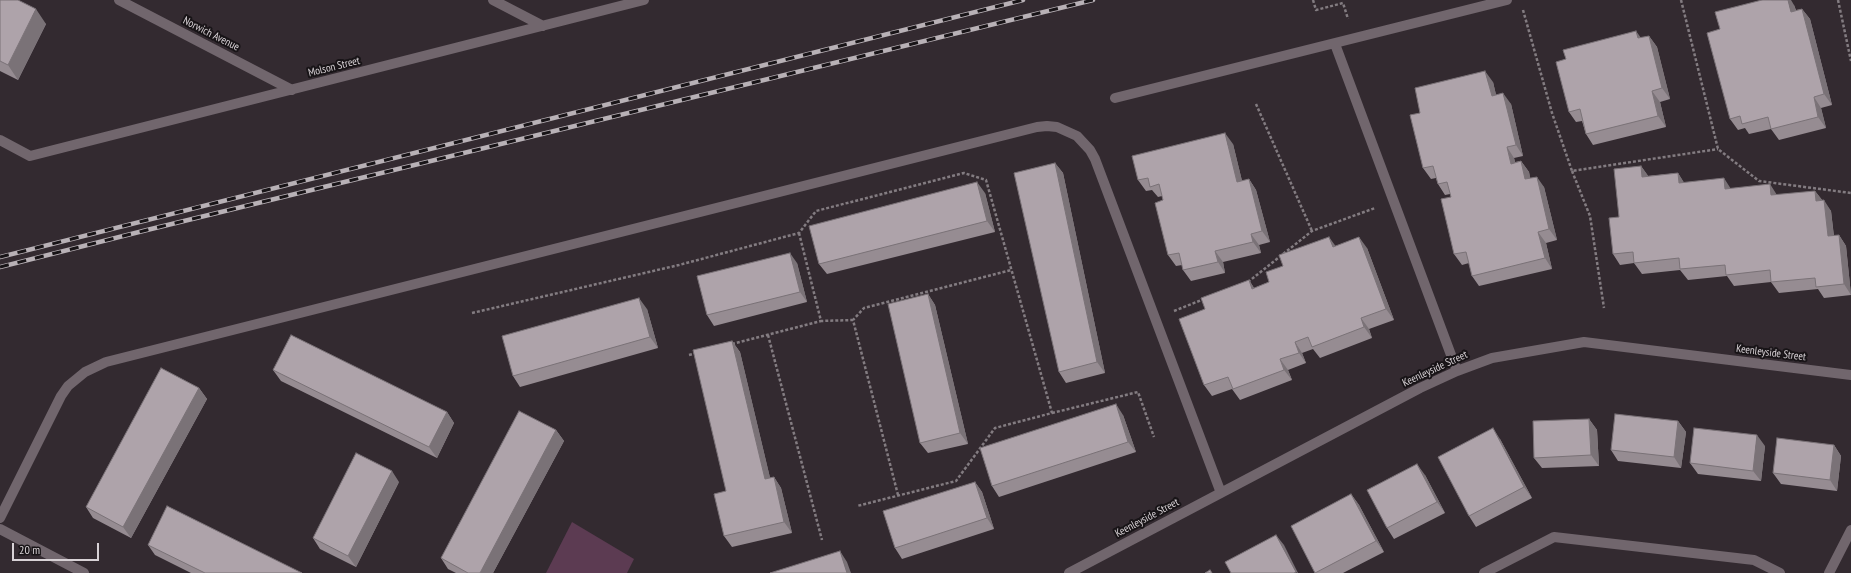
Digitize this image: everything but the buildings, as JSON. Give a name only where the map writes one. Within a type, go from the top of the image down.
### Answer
[{"type":"street","name":"Norwich Avenue","points":[[119,0],[292,90]]},
{"type":"street","points":[[493,0],[543,26]]},
{"type":"street","name":"Molson Street","points":[[0,140],[30,156],[644,0]]},
{"type":"street","points":[[1115,98],[1507,0]]},
{"type":"street","points":[[1335,44],[1457,371]]},
{"type":"street","points":[[0,518],[61,396],[68,386],[85,372],[106,362],[1037,127],[1047,126],[1057,127],[1077,136],[1090,150],[1095,160],[1221,493]]},
{"type":"street","name":"Keenleyside Street","points":[[1069,573],[1420,388],[1457,371],[1492,358],[1584,342],[1851,375]]},
{"type":"street","points":[[0,529],[84,573]]},
{"type":"street","points":[[1828,573],[1851,530]]},
{"type":"street","points":[[1484,573],[1554,537],[1754,560],[1780,573]]},
{"type":"path","points":[[1313,0],[1316,10],[1342,3],[1348,21]]},
{"type":"path","points":[[1681,0],[1718,149],[1759,181],[1851,193]]},
{"type":"path","points":[[1838,0],[1851,61]]},
{"type":"path","points":[[1523,8],[1552,113],[1572,171],[1590,216],[1604,308]]},
{"type":"path","points":[[1256,104],[1312,231]]},
{"type":"path","points":[[1572,171],[1718,149]]},
{"type":"path","points":[[472,313],[679,265],[799,233],[816,211],[964,173],[986,180],[1052,413]]},
{"type":"path","points":[[1241,285],[1248,283],[1312,231],[1394,201]]},
{"type":"path","points":[[799,233],[821,321]]},
{"type":"path","points":[[725,346],[821,321],[853,320],[864,308],[1011,270]]},
{"type":"path","points":[[1171,312],[1206,299]]},
{"type":"path","points":[[853,320],[898,495]]},
{"type":"path","points":[[768,335],[822,540]]},
{"type":"path","points":[[689,355],[703,352]]},
{"type":"path","points":[[857,506],[956,481],[995,428],[1138,392],[1154,437]]},
{"type":"shaded area","points":[[572,522],[634,559],[627,573],[546,573]]},
{"type":"railway","points":[[0,257],[1023,0]]},
{"type":"railway","points":[[0,267],[1093,0]]}]
